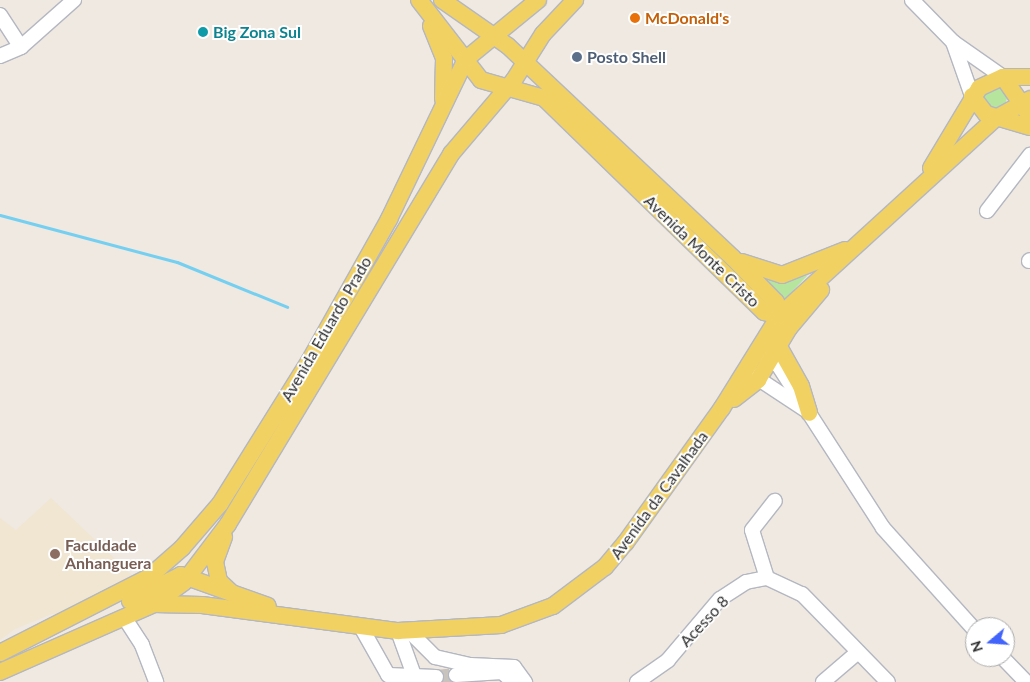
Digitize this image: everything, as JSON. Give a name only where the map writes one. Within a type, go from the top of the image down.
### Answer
[{"type":"main road","name":"Avenida Monte Cristo","points":[[419,0],[428,16],[466,59],[481,80],[505,90],[518,88],[544,98],[764,312],[779,316],[776,302],[733,258],[524,62],[493,36],[442,0]]},
{"type":"main road","name":"Avenida Eduardo Prado","points":[[69,621],[162,567],[220,504],[310,360],[385,228],[443,102],[466,59],[538,0]]},
{"type":"main road","name":"Avenida Eduardo Prado","points":[[154,604],[188,576],[228,524],[452,154],[575,0]]},
{"type":"main road","points":[[428,16],[444,58],[443,102]]},
{"type":"main road","points":[[1003,77],[1027,106]]},
{"type":"main road","name":"Avenida da Cavalhada","points":[[923,181],[972,96],[984,85],[1003,77],[1030,77]]},
{"type":"main road","points":[[972,96],[978,108],[996,118],[1030,127]]},
{"type":"main road","name":"Avenida da Cavalhada","points":[[772,349],[779,316],[861,243],[923,181],[996,118],[1027,106]]},
{"type":"main road","points":[[733,258],[782,275],[803,270],[861,243]]},
{"type":"main road","name":"Avenida da Cavalhada","points":[[0,672],[154,604],[403,630],[501,625],[533,616],[581,587],[626,542],[722,408],[753,374],[861,243]]},
{"type":"main road","points":[[809,413],[801,386],[772,349],[779,316],[828,282]]},
{"type":"main road","points":[[228,524],[215,562],[219,581],[235,597]]},
{"type":"main road","points":[[0,653],[69,621],[131,600],[169,578],[188,576]]},
{"type":"main road","name":"Avenida da Cavalhada","points":[[188,576],[235,597],[305,619]]},
{"type":"main road","points":[[0,659],[46,632]]},
{"type":"street","points":[[0,56],[21,47],[74,0]]},
{"type":"street","points":[[912,0],[953,42],[1003,77]]},
{"type":"street","points":[[0,15],[21,47]]},
{"type":"street","points":[[953,42],[972,96]]},
{"type":"street","points":[[987,211],[1030,155]]},
{"type":"street","points":[[753,374],[809,413],[883,528],[965,619]]},
{"type":"street","points":[[775,501],[752,530],[767,578],[802,594],[888,682]]},
{"type":"street","name":"Acesso 8","points":[[637,682],[668,660],[720,599],[746,582],[767,578]]},
{"type":"street","points":[[124,617],[142,646],[156,682]]},
{"type":"street","points":[[361,627],[383,671],[415,678],[436,677]]},
{"type":"street","points":[[403,630],[415,678]]},
{"type":"street","points":[[403,630],[435,657],[470,665],[514,667],[524,682]]},
{"type":"street","points":[[823,682],[858,652]]},
{"type":"street","points":[[1012,667],[1026,682]]},
{"type":"street","points":[[456,675],[502,672],[513,682]]},
{"type":"shaded area","name":"Faculdade Anhanguera","points":[[51,498],[134,577],[59,615],[52,614],[15,629],[0,640],[0,518],[16,530]]},
{"type":"green space","points":[[995,85],[1003,89],[1007,97],[1003,105],[995,109],[987,105],[983,97],[987,89]]},
{"type":"green space","points":[[808,275],[782,302],[758,278],[793,280]]},
{"type":"waterway","points":[[0,215],[177,262],[287,307]]},
{"type":"tunnel","points":[[436,677],[456,675]]},
{"type":"place","name":"McDonald's","points":[[635,18]]},
{"type":"place","name":"Big Zona Sul","points":[[203,32]]},
{"type":"place","name":"Posto Shell","points":[[577,57]]},
{"type":"place","name":"Faculdade Anhanguera","points":[[55,554]]}]
